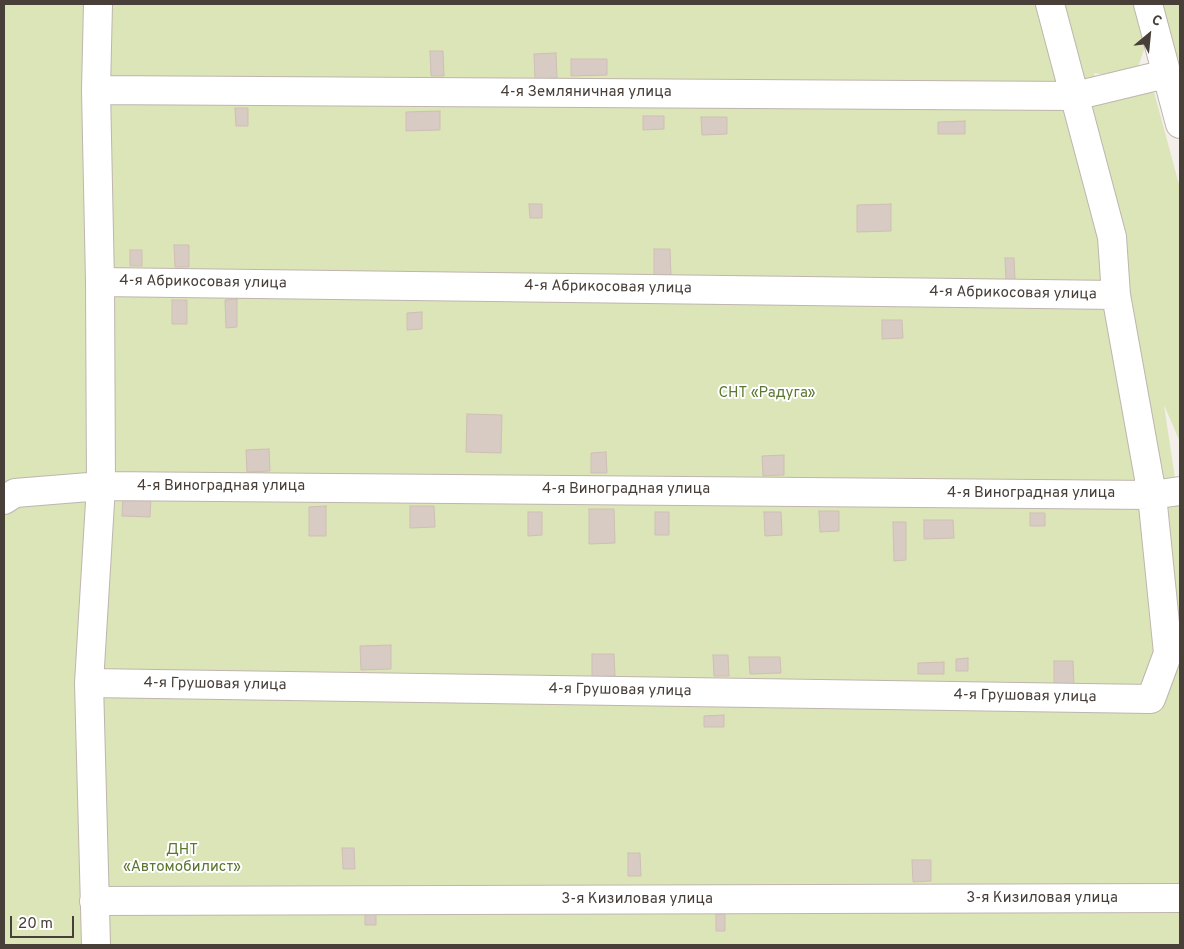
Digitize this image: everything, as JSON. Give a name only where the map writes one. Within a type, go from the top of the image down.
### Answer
[{"type":"street","points":[[96,945],[89,683],[101,486],[100,282],[96,90],[98,4]]},
{"type":"street","points":[[1050,4],[1112,237],[1116,295],[1152,495]]},
{"type":"street","points":[[1148,4],[1166,74],[1178,111]]},
{"type":"street","name":"4-я Земляничная улица","points":[[96,90],[1075,96],[1166,74]]},
{"type":"street","name":"4-я Абрикосовая улица","points":[[100,282],[1116,295]]},
{"type":"street","name":"4-я Виноградная улица","points":[[4,500],[15,493],[101,486],[1152,495],[1180,491]]},
{"type":"street","name":"4-я Грушовая улица","points":[[89,683],[1151,699],[1168,653],[1152,495]]},
{"type":"street","name":"3-я Кизиловая улица","points":[[94,901],[1180,898]]},
{"type":"green space","name":"СНТ «Радуга»","points":[[4,4],[1135,4],[1146,44],[1138,67],[1111,76],[1094,73],[1102,100],[1154,92],[1180,188],[1180,442],[1164,405],[1180,512],[1180,945],[4,945]]},
{"type":"green space","points":[[1163,4],[1180,4],[1180,62],[1175,52]]},
{"type":"building","points":[[430,51],[443,51],[444,76],[431,76]]},
{"type":"building","points":[[556,53],[557,78],[535,79],[534,54]]},
{"type":"building","points":[[571,59],[607,59],[607,75],[571,76]]},
{"type":"building","points":[[235,108],[248,108],[248,126],[236,126]]},
{"type":"building","points":[[440,111],[440,130],[406,131],[406,112]]},
{"type":"building","points":[[643,116],[664,116],[664,129],[643,130]]},
{"type":"building","points":[[701,117],[727,117],[727,134],[702,135]]},
{"type":"building","points":[[965,121],[965,134],[938,134],[938,122]]},
{"type":"building","points":[[529,204],[542,204],[542,218],[530,218]]},
{"type":"building","points":[[891,204],[891,231],[857,232],[857,205]]},
{"type":"building","points":[[174,245],[189,245],[189,267],[175,267]]},
{"type":"building","points":[[654,249],[670,249],[671,277],[654,277]]},
{"type":"building","points":[[130,250],[142,250],[142,266],[130,266]]},
{"type":"building","points":[[1005,258],[1014,258],[1015,280],[1006,280]]},
{"type":"building","points":[[237,299],[237,327],[226,328],[225,300]]},
{"type":"building","points":[[172,300],[187,300],[187,324],[172,324]]},
{"type":"building","points":[[422,312],[422,329],[407,330],[407,313]]},
{"type":"building","points":[[882,320],[902,320],[903,338],[882,339]]},
{"type":"building","points":[[467,414],[502,415],[501,453],[466,452]]},
{"type":"building","points":[[269,449],[270,471],[247,472],[246,450]]},
{"type":"building","points":[[606,452],[607,473],[591,473],[591,453]]},
{"type":"building","points":[[784,455],[784,475],[763,476],[762,456]]},
{"type":"building","points":[[123,495],[151,497],[150,517],[122,516]]},
{"type":"building","points":[[326,506],[326,536],[309,536],[309,507]]},
{"type":"building","points":[[410,506],[434,506],[435,527],[410,528]]},
{"type":"building","points":[[589,509],[614,509],[615,543],[589,544]]},
{"type":"building","points":[[819,511],[839,511],[839,531],[820,532]]},
{"type":"building","points":[[528,512],[542,512],[542,535],[528,536]]},
{"type":"building","points":[[655,512],[669,512],[669,535],[655,535]]},
{"type":"building","points":[[764,512],[781,512],[782,535],[765,536]]},
{"type":"building","points":[[1030,513],[1045,513],[1045,526],[1030,526]]},
{"type":"building","points":[[924,520],[953,520],[954,538],[924,539]]},
{"type":"building","points":[[893,522],[906,522],[906,560],[894,561]]},
{"type":"building","points":[[391,645],[391,669],[361,670],[360,646]]},
{"type":"building","points":[[592,654],[614,654],[615,676],[592,677]]},
{"type":"building","points":[[713,655],[728,655],[729,676],[714,676]]},
{"type":"building","points":[[749,657],[780,657],[781,673],[750,674]]},
{"type":"building","points":[[968,658],[968,671],[956,671],[956,659]]},
{"type":"building","points":[[1054,661],[1073,661],[1074,686],[1054,687]]},
{"type":"building","points":[[944,662],[944,674],[918,674],[918,663]]},
{"type":"building","points":[[724,715],[724,727],[704,727],[704,716]]},
{"type":"building","points":[[342,848],[354,848],[355,869],[343,869]]},
{"type":"building","points":[[628,853],[640,853],[641,876],[628,876]]},
{"type":"building","points":[[912,860],[931,860],[931,881],[913,882]]},
{"type":"building","points":[[365,911],[376,911],[376,925],[365,925]]},
{"type":"building","points":[[716,914],[725,914],[725,931],[716,931]]},
{"type":"park label","name":"ДНТ «Автомобилист»","points":[[182,860]]}]
